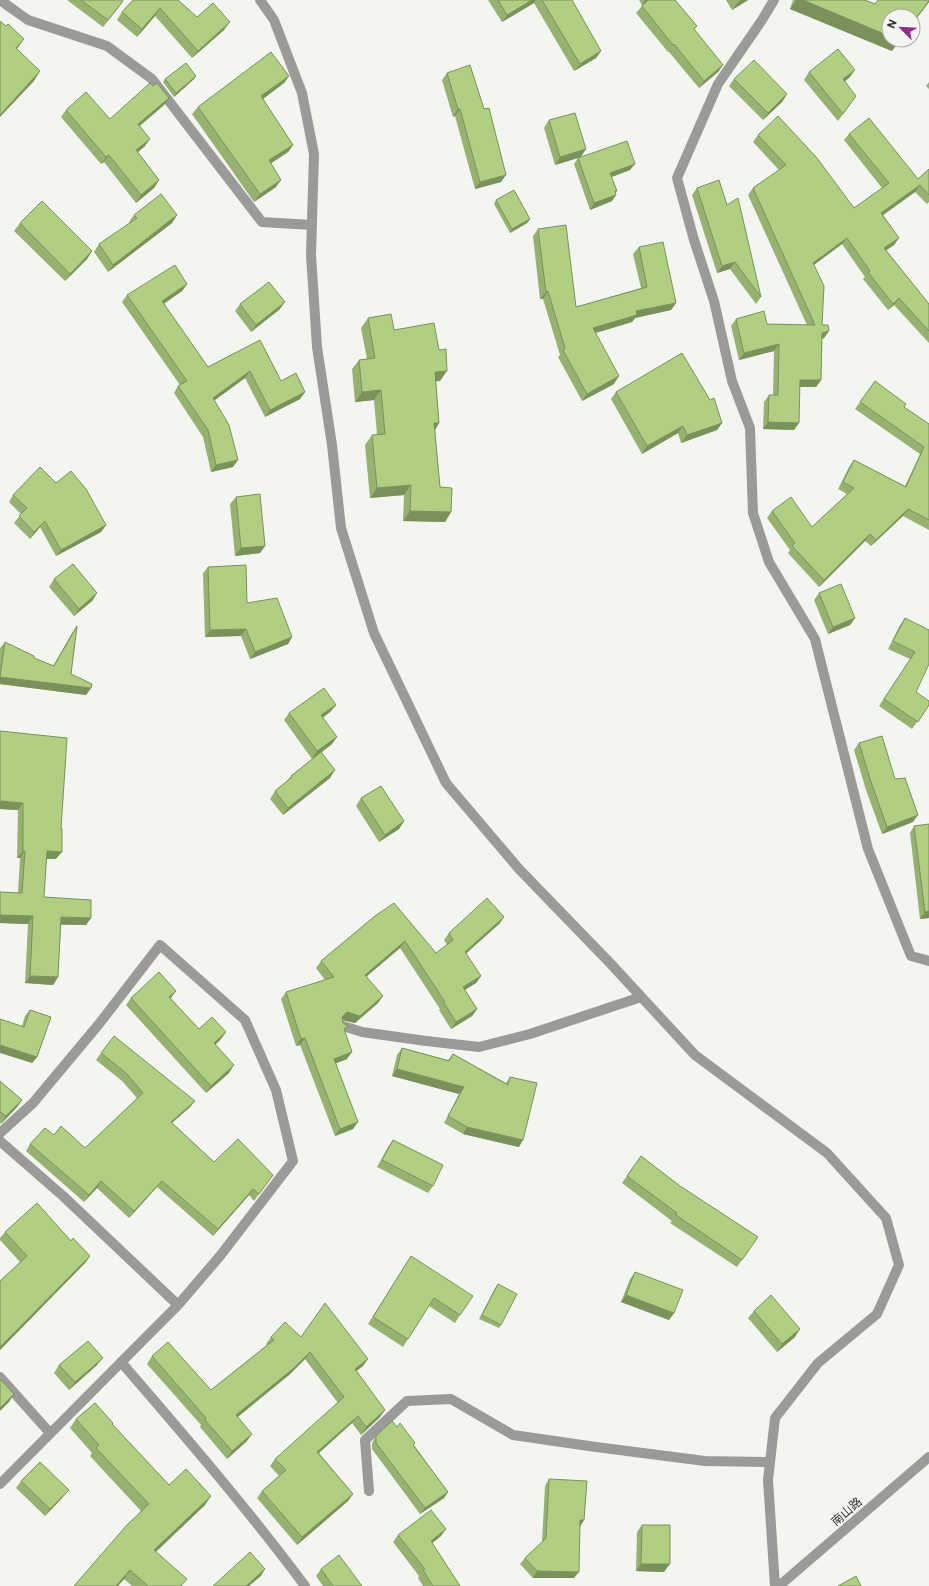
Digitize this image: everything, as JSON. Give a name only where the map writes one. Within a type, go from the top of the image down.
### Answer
[{"type":"street","points":[[0,0],[28,20],[107,46],[152,79],[262,222],[312,225]]},
{"type":"street","points":[[260,0],[274,20],[302,93],[314,154],[311,255],[317,347],[332,445],[341,528],[374,633],[446,783],[519,869],[695,1055],[827,1153],[886,1218],[899,1265],[876,1314],[818,1363],[775,1418],[768,1480],[775,1586]]},
{"type":"street","points":[[774,0],[718,84],[677,178],[694,240],[714,301],[732,381],[750,428],[753,513],[764,548],[769,562],[815,639],[868,850],[911,956],[929,961]]},
{"type":"street","points":[[0,1133],[33,1103],[160,945],[245,1020],[276,1090],[293,1161],[220,1256],[178,1305],[0,1484]]},
{"type":"street","points":[[343,1026],[362,1032],[479,1047],[530,1034],[641,997]]},
{"type":"street","points":[[0,1141],[63,1196],[178,1305]]},
{"type":"street","points":[[121,1362],[223,1482],[277,1548],[305,1586]]},
{"type":"street","points":[[0,1377],[50,1433]]},
{"type":"street","points":[[369,1491],[365,1440],[407,1401],[451,1399],[513,1435],[705,1461],[770,1462]]},
{"type":"street","name":"南山路","points":[[779,1586],[929,1457]]},
{"type":"building","points":[[81,0],[121,0],[123,1],[108,20]]},
{"type":"building","points":[[133,0],[178,0],[197,17],[213,3],[230,22],[198,51],[160,8],[142,29],[122,12]]},
{"type":"building","points":[[498,0],[532,0],[507,15]]},
{"type":"building","points":[[542,0],[572,0],[601,51],[580,64]]},
{"type":"building","points":[[648,0],[675,0],[697,26],[694,29],[723,65],[704,81],[642,6]]},
{"type":"building","points":[[803,0],[865,0],[875,4],[878,0],[929,0],[921,12],[921,8],[881,8],[881,33]]},
{"type":"building","points":[[0,21],[6,26],[8,24],[24,39],[16,48],[40,71],[0,115]]},
{"type":"building","points":[[838,49],[855,70],[843,79],[856,96],[843,114],[809,72]]},
{"type":"building","points":[[271,52],[289,76],[261,96],[293,145],[269,160],[281,180],[260,194],[198,107]]},
{"type":"building","points":[[754,60],[787,94],[768,113],[734,79]]},
{"type":"building","points":[[186,63],[196,76],[176,93],[165,79]]},
{"type":"building","points":[[470,65],[484,109],[489,108],[506,175],[480,182],[460,109],[458,109],[447,73]]},
{"type":"building","points":[[150,83],[153,86],[157,83],[169,98],[138,124],[150,139],[136,150],[159,180],[141,195],[109,155],[106,157],[66,110],[86,92],[110,119]]},
{"type":"building","points":[[575,113],[586,149],[560,157],[549,120]]},
{"type":"building","points":[[778,116],[817,158],[854,208],[889,183],[849,134],[869,118],[918,179],[929,169],[929,195],[920,185],[881,213],[899,238],[884,248],[929,304],[929,331],[899,298],[893,304],[868,272],[870,271],[847,238],[813,263],[824,286],[822,325],[828,325],[829,331],[822,333],[821,380],[800,380],[799,423],[768,422],[769,395],[778,395],[779,344],[744,353],[736,319],[764,311],[767,324],[815,325],[753,188],[786,165],[758,135]]},
{"type":"building","points":[[627,141],[635,164],[610,173],[617,191],[615,191],[616,195],[594,203],[578,158]]},
{"type":"building","points":[[719,180],[727,205],[738,198],[761,297],[735,262],[722,266],[697,188]]},
{"type":"building","points":[[514,190],[530,219],[512,229],[496,200]]},
{"type":"building","points":[[161,194],[177,215],[113,265],[99,244],[137,218],[134,215]]},
{"type":"building","points":[[42,201],[92,251],[70,274],[20,223]]},
{"type":"building","points":[[566,225],[576,307],[647,287],[639,247],[663,242],[676,303],[636,311],[637,315],[593,328],[619,376],[587,394],[563,350],[565,348],[548,291],[546,292],[538,229]]},
{"type":"building","points":[[175,265],[187,284],[162,301],[208,367],[260,340],[281,381],[296,373],[305,392],[270,410],[250,371],[213,398],[229,425],[238,460],[216,465],[208,430],[178,386],[187,381],[127,295]]},
{"type":"building","points":[[269,282],[285,302],[256,325],[240,304]]},
{"type":"building","points":[[391,314],[394,330],[434,323],[439,350],[446,349],[447,371],[435,372],[439,423],[434,423],[440,487],[452,488],[451,512],[410,511],[411,485],[377,488],[372,435],[385,434],[381,390],[362,392],[359,360],[375,358],[368,318]]},
{"type":"building","points":[[682,353],[710,400],[714,398],[722,423],[687,435],[683,426],[647,446],[616,392]]},
{"type":"building","points":[[875,381],[906,404],[904,407],[929,424],[929,520],[908,509],[876,540],[870,534],[824,580],[792,546],[795,543],[772,511],[791,497],[812,527],[854,488],[843,482],[854,460],[906,487],[924,447],[860,402]]},
{"type":"building","points":[[40,467],[56,483],[71,471],[86,489],[106,525],[61,550],[45,521],[34,532],[19,516],[27,508],[13,495]]},
{"type":"building","points":[[260,494],[265,546],[241,548],[236,497]]},
{"type":"building","points":[[73,564],[97,593],[79,609],[54,579]]},
{"type":"building","points":[[246,565],[247,603],[277,598],[292,637],[255,652],[246,629],[210,630],[208,567]]},
{"type":"building","points":[[841,584],[855,618],[833,627],[819,593]]},
{"type":"building","points":[[905,618],[929,630],[929,664],[916,692],[929,701],[929,705],[918,722],[884,699],[915,652],[893,641]]},
{"type":"building","points":[[77,626],[71,674],[92,684],[91,688],[0,677],[5,642],[34,656],[34,658],[54,666]]},
{"type":"building","points":[[324,688],[336,705],[321,715],[337,737],[317,751],[289,713]]},
{"type":"building","points":[[0,731],[67,738],[61,829],[62,852],[47,851],[44,897],[91,900],[91,918],[61,917],[58,977],[30,976],[33,916],[0,915],[0,892],[22,893],[25,851],[23,851],[23,803],[0,801]]},
{"type":"building","points":[[882,736],[895,779],[905,778],[918,815],[887,827],[859,743]]},
{"type":"building","points":[[321,752],[335,770],[288,808],[275,791]]},
{"type":"building","points":[[381,786],[404,821],[385,835],[361,798]]},
{"type":"building","points":[[929,824],[929,911],[925,912],[914,826]]},
{"type":"building","points":[[487,898],[504,917],[465,952],[481,976],[463,987],[477,1009],[456,1022],[444,1003],[445,1002],[405,941],[365,975],[383,996],[360,1016],[347,1012],[342,1017],[343,1023],[348,1026],[344,1029],[352,1052],[334,1059],[358,1122],[340,1129],[305,1038],[301,1039],[286,992],[334,977],[321,961],[375,916],[394,903],[436,953],[453,940],[449,933]]},
{"type":"building","points":[[159,972],[176,991],[169,997],[199,1029],[212,1017],[226,1032],[214,1043],[234,1065],[211,1086],[131,998]]},
{"type":"building","points":[[30,1010],[51,1017],[37,1057],[0,1045],[0,1019],[24,1027]]},
{"type":"building","points":[[114,1036],[195,1101],[171,1122],[214,1162],[238,1139],[273,1175],[259,1194],[253,1189],[218,1229],[162,1181],[134,1211],[101,1181],[89,1195],[30,1144],[45,1128],[54,1135],[61,1126],[85,1148],[143,1093],[127,1074],[101,1053]]},
{"type":"building","points":[[402,1048],[449,1061],[453,1054],[508,1085],[510,1077],[537,1083],[523,1140],[467,1127],[448,1116],[464,1087],[397,1069]]},
{"type":"building","points":[[0,1081],[22,1100],[6,1116],[0,1112]]},
{"type":"building","points":[[393,1140],[443,1165],[433,1186],[382,1160]]},
{"type":"building","points":[[641,1156],[680,1186],[758,1237],[742,1260],[676,1215],[677,1213],[627,1176]]},
{"type":"building","points":[[37,1203],[71,1241],[73,1238],[90,1256],[1,1346],[0,1281],[27,1256],[5,1232]]},
{"type":"building","points":[[411,1256],[473,1296],[460,1315],[434,1298],[408,1339],[373,1317]]},
{"type":"building","points":[[635,1272],[683,1290],[674,1313],[626,1295]]},
{"type":"building","points":[[498,1284],[517,1294],[501,1325],[482,1315]]},
{"type":"building","points":[[771,1295],[800,1329],[782,1344],[754,1311]]},
{"type":"building","points":[[325,1303],[368,1359],[355,1369],[385,1410],[366,1427],[358,1416],[317,1452],[353,1494],[302,1537],[262,1491],[286,1470],[275,1459],[344,1397],[310,1352],[294,1368],[236,1415],[252,1434],[232,1451],[205,1420],[206,1418],[152,1356],[168,1342],[211,1390],[274,1340],[271,1337],[285,1322],[301,1337]]},
{"type":"building","points":[[88,1341],[103,1358],[75,1382],[59,1365]]},
{"type":"building","points":[[0,1379],[14,1394],[0,1408]]},
{"type":"building","points":[[95,1403],[113,1423],[112,1424],[169,1485],[186,1469],[211,1496],[154,1550],[187,1579],[181,1586],[148,1586],[130,1570],[116,1586],[74,1586],[126,1526],[149,1504],[96,1448],[99,1445],[76,1419]]},
{"type":"building","points":[[392,1421],[397,1427],[400,1423],[415,1443],[413,1445],[448,1492],[425,1508],[376,1443],[376,1436]]},
{"type":"building","points":[[40,1462],[69,1490],[50,1509],[21,1481]]},
{"type":"building","points":[[549,1479],[587,1481],[584,1520],[580,1520],[579,1572],[537,1571],[525,1558],[546,1538]]},
{"type":"building","points":[[431,1510],[446,1529],[431,1541],[460,1586],[433,1586],[423,1570],[425,1569],[398,1535]]},
{"type":"building","points":[[642,1525],[670,1525],[670,1564],[641,1564]]},
{"type":"building","points":[[250,1552],[265,1569],[246,1586],[213,1586]]},
{"type":"building","points":[[339,1555],[362,1586],[333,1586],[321,1569]]},
{"type":"building","points":[[856,1576],[861,1586],[838,1586]]}]
